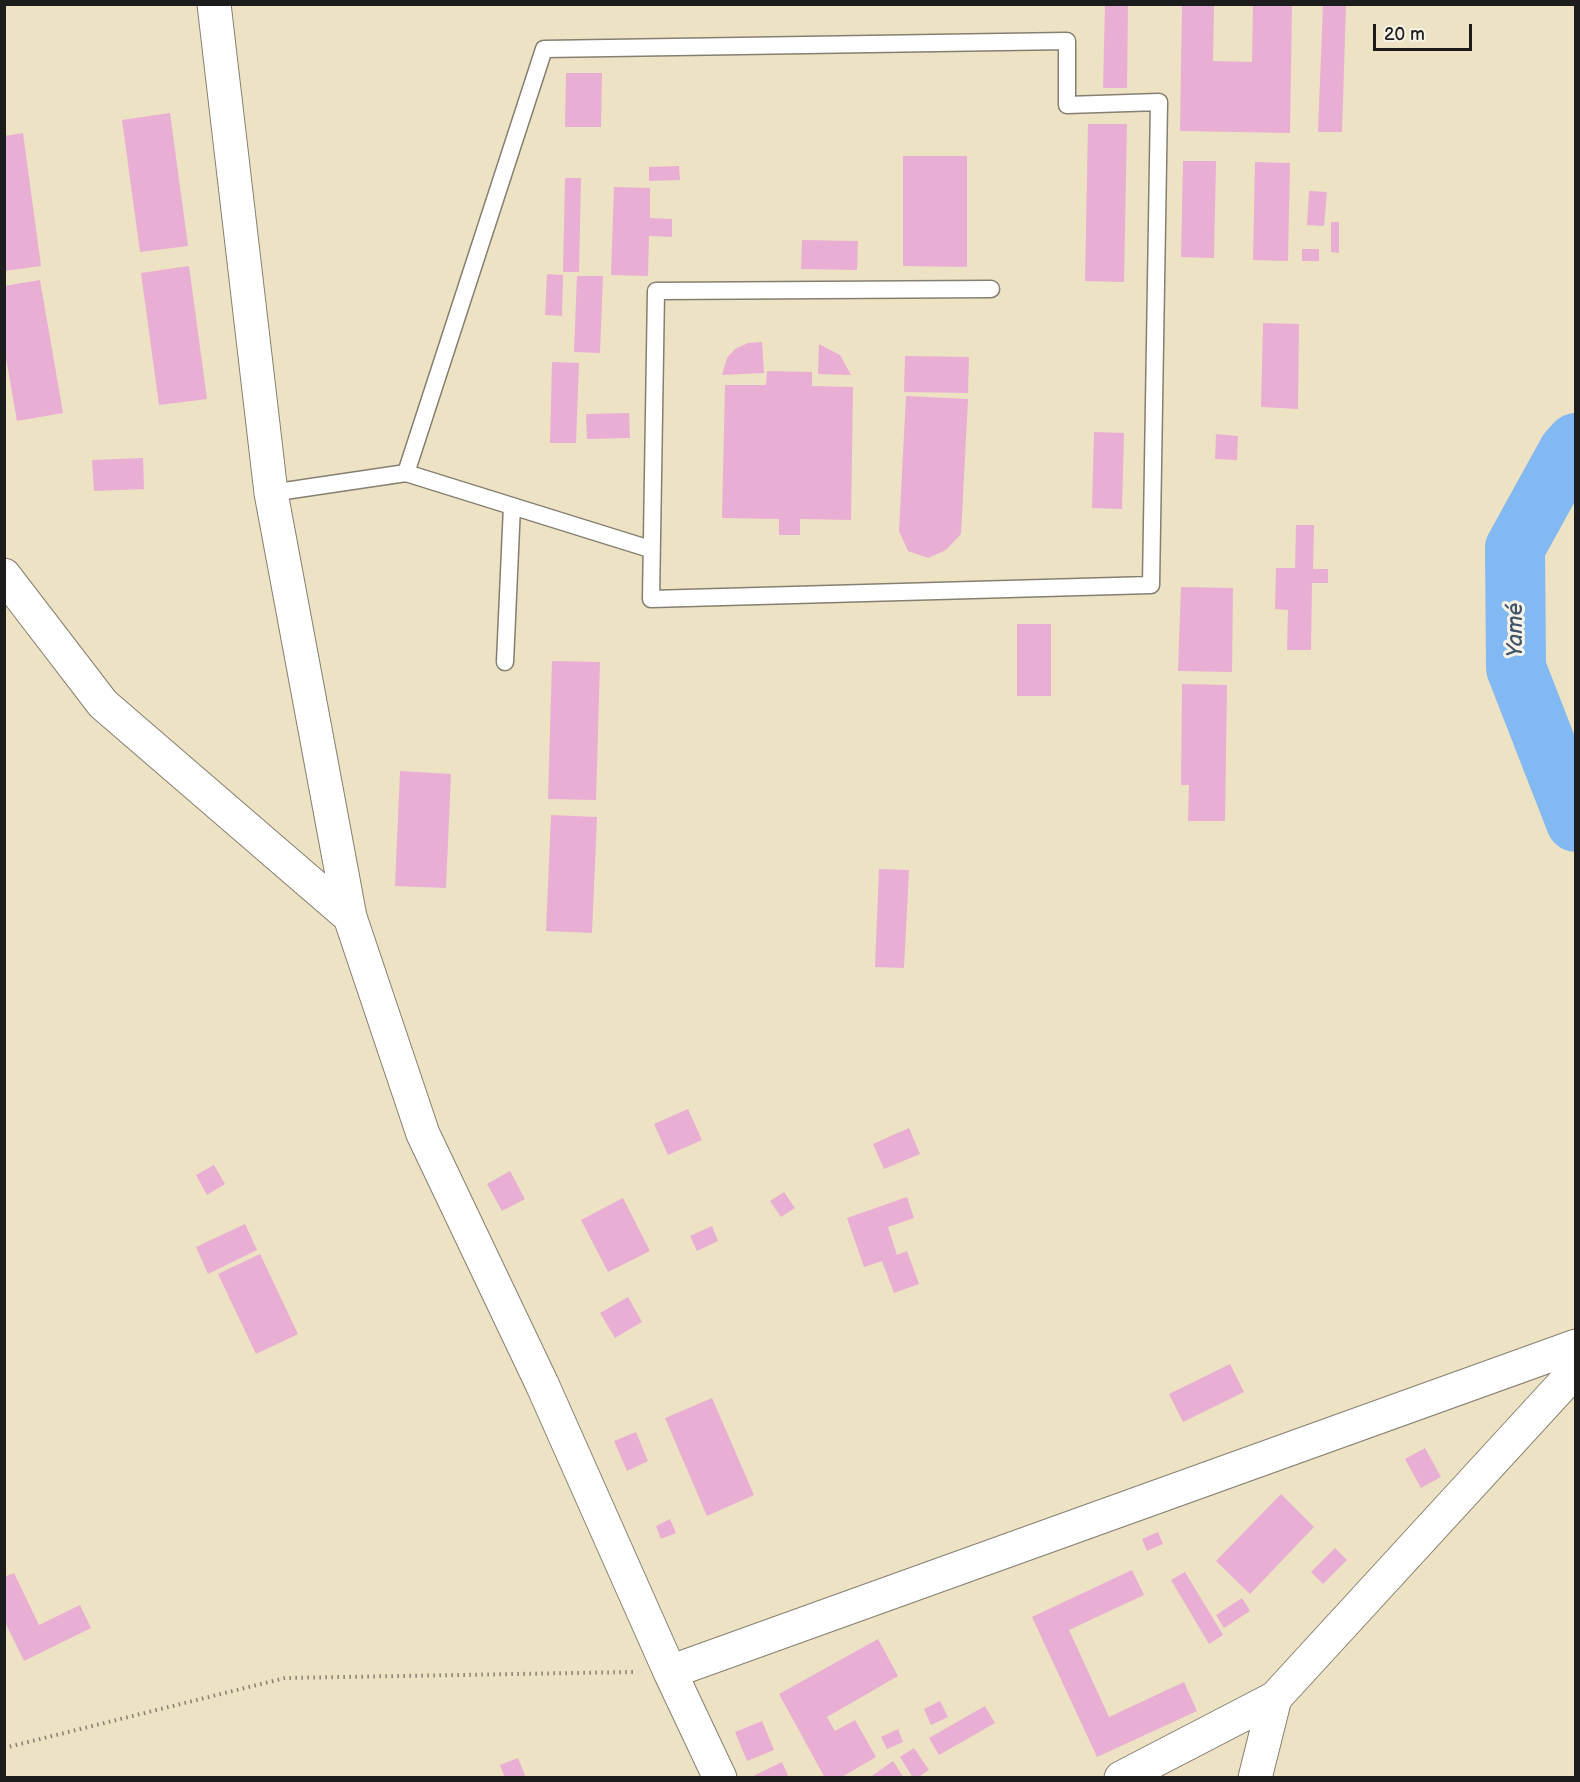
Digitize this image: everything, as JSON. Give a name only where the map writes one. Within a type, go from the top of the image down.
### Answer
[{"type":"street","points":[[213,4],[271,493],[350,917],[423,1134],[543,1384],[670,1672],[720,1778]]},
{"type":"street","points":[[4,575],[103,704],[350,917]]},
{"type":"street","points":[[670,1672],[1575,1346]]},
{"type":"street","points":[[1121,1778],[1275,1698],[1575,1370]]},
{"type":"street","points":[[1255,1778],[1275,1698]]},
{"type":"lane","points":[[406,473],[544,49],[1067,41],[1067,105],[1160,102],[1151,585],[651,600],[656,291],[992,289]]},
{"type":"lane","points":[[271,493],[406,473],[651,549]]},
{"type":"lane","points":[[506,662],[512,507]]},
{"type":"path","points":[[4,1748],[285,1678],[670,1672]]},
{"type":"building","points":[[1105,4],[1128,4],[1127,88],[1103,88]]},
{"type":"building","points":[[1182,4],[1214,4],[1213,61],[1252,62],[1253,4],[1292,4],[1290,133],[1180,131]]},
{"type":"building","points":[[1323,4],[1346,4],[1342,132],[1318,132]]},
{"type":"building","points":[[566,73],[602,73],[601,127],[565,127]]},
{"type":"building","points":[[170,113],[188,246],[140,252],[122,120]]},
{"type":"building","points":[[1088,124],[1127,124],[1124,282],[1085,281]]},
{"type":"building","points":[[23,133],[41,266],[4,271],[4,136]]},
{"type":"building","points":[[903,156],[967,156],[967,267],[903,266]]},
{"type":"building","points":[[1183,161],[1216,161],[1214,258],[1181,257]]},
{"type":"building","points":[[1255,162],[1290,163],[1288,261],[1253,260]]},
{"type":"building","points":[[679,166],[680,180],[649,181],[649,167]]},
{"type":"building","points":[[565,178],[581,178],[579,272],[563,272]]},
{"type":"building","points":[[614,187],[650,188],[650,218],[672,219],[672,237],[649,236],[648,276],[611,275]]},
{"type":"building","points":[[1309,191],[1327,192],[1324,226],[1307,225]]},
{"type":"building","points":[[1331,222],[1339,222],[1339,253],[1331,252]]},
{"type":"building","points":[[802,240],[858,241],[857,270],[801,269]]},
{"type":"building","points":[[1302,249],[1319,249],[1319,261],[1302,261]]},
{"type":"building","points":[[189,266],[207,399],[159,405],[141,273]]},
{"type":"building","points":[[547,274],[563,275],[562,316],[545,315]]},
{"type":"building","points":[[577,276],[603,276],[600,353],[574,352]]},
{"type":"building","points":[[40,280],[63,413],[17,421],[4,346],[4,286]]},
{"type":"building","points":[[1263,323],[1299,324],[1298,409],[1261,407]]},
{"type":"building","points":[[762,342],[764,373],[722,375],[727,358],[735,349],[748,343]]},
{"type":"building","points":[[819,344],[840,355],[851,375],[818,374]]},
{"type":"building","points":[[905,356],[969,357],[968,393],[904,392]]},
{"type":"building","points":[[552,362],[579,363],[576,443],[550,443]]},
{"type":"building","points":[[767,371],[812,372],[812,386],[853,387],[851,520],[800,519],[800,535],[779,535],[779,519],[722,518],[725,385],[766,385]]},
{"type":"building","points":[[906,396],[968,399],[961,534],[946,550],[928,558],[908,551],[899,531]]},
{"type":"building","points":[[629,413],[630,438],[587,439],[586,414]]},
{"type":"building","points":[[1094,432],[1124,433],[1122,509],[1092,508]]},
{"type":"building","points":[[1216,434],[1238,436],[1237,460],[1215,459]]},
{"type":"building","points":[[143,458],[144,489],[94,491],[92,460]]},
{"type":"building","points":[[1296,525],[1314,525],[1313,569],[1328,569],[1328,583],[1312,583],[1311,650],[1287,650],[1288,610],[1275,609],[1276,568],[1295,568]]},
{"type":"building","points":[[1181,587],[1233,588],[1232,672],[1178,671]]},
{"type":"building","points":[[1017,624],[1051,624],[1051,696],[1017,696]]},
{"type":"building","points":[[552,661],[600,662],[596,800],[548,799]]},
{"type":"building","points":[[1182,684],[1227,685],[1225,821],[1188,821],[1189,785],[1181,785]]},
{"type":"building","points":[[400,771],[451,774],[446,888],[395,886]]},
{"type":"building","points":[[551,815],[597,817],[592,933],[546,931]]},
{"type":"building","points":[[879,869],[909,870],[904,968],[875,967]]},
{"type":"building","points":[[688,1109],[702,1140],[668,1155],[654,1124]]},
{"type":"building","points":[[909,1128],[920,1154],[884,1169],[873,1144]]},
{"type":"building","points":[[214,1165],[225,1184],[207,1195],[196,1175]]},
{"type":"building","points":[[510,1171],[525,1199],[502,1211],[487,1184]]},
{"type":"building","points":[[784,1192],[795,1208],[781,1217],[770,1201]]},
{"type":"building","points":[[907,1197],[914,1218],[888,1227],[897,1255],[907,1251],[919,1284],[894,1293],[882,1261],[864,1267],[847,1218]]},
{"type":"building","points":[[623,1198],[650,1251],[608,1272],[581,1220]]},
{"type":"building","points":[[245,1224],[257,1250],[208,1274],[196,1247]]},
{"type":"building","points":[[712,1226],[718,1241],[697,1251],[690,1236]]},
{"type":"building","points":[[260,1254],[298,1334],[256,1354],[218,1274]]},
{"type":"building","points":[[628,1297],[642,1322],[615,1338],[600,1313]]},
{"type":"building","points":[[1230,1364],[1244,1392],[1183,1422],[1169,1394]]},
{"type":"building","points":[[712,1398],[754,1495],[707,1516],[665,1418]]},
{"type":"building","points":[[636,1432],[648,1461],[627,1471],[614,1441]]},
{"type":"building","points":[[1425,1448],[1441,1477],[1421,1488],[1405,1459]]},
{"type":"building","points":[[1281,1494],[1314,1527],[1250,1594],[1216,1561]]},
{"type":"building","points":[[670,1519],[676,1533],[661,1539],[656,1526]]},
{"type":"building","points":[[1158,1532],[1163,1544],[1147,1551],[1142,1539]]},
{"type":"building","points":[[1335,1548],[1347,1560],[1323,1584],[1311,1572]]},
{"type":"building","points":[[1132,1570],[1144,1595],[1069,1630],[1109,1717],[1184,1682],[1197,1711],[1097,1757],[1032,1617]]},
{"type":"building","points":[[1185,1572],[1223,1635],[1209,1644],[1171,1580]]},
{"type":"building","points":[[14,1573],[39,1625],[80,1605],[91,1628],[24,1661],[4,1620],[4,1577]]},
{"type":"building","points":[[1242,1598],[1250,1611],[1224,1628],[1216,1615]]},
{"type":"building","points":[[878,1639],[898,1676],[827,1717],[835,1731],[855,1720],[876,1757],[840,1778],[825,1778],[779,1694]]},
{"type":"building","points":[[940,1701],[948,1717],[931,1725],[924,1709]]},
{"type":"building","points":[[985,1706],[995,1723],[939,1755],[929,1738]]},
{"type":"building","points":[[762,1721],[774,1750],[747,1761],[735,1732]]},
{"type":"building","points":[[898,1729],[903,1742],[887,1749],[881,1737]]},
{"type":"building","points":[[914,1748],[929,1770],[917,1778],[913,1778],[900,1757]]},
{"type":"building","points":[[518,1758],[526,1778],[505,1778],[500,1765]]},
{"type":"building","points":[[893,1761],[904,1778],[869,1778]]},
{"type":"building","points":[[782,1762],[789,1778],[749,1778]]},
{"type":"waterway","name":"Yamé","points":[[1576,443],[1568,452],[1515,548],[1516,668],[1576,822]]}]
